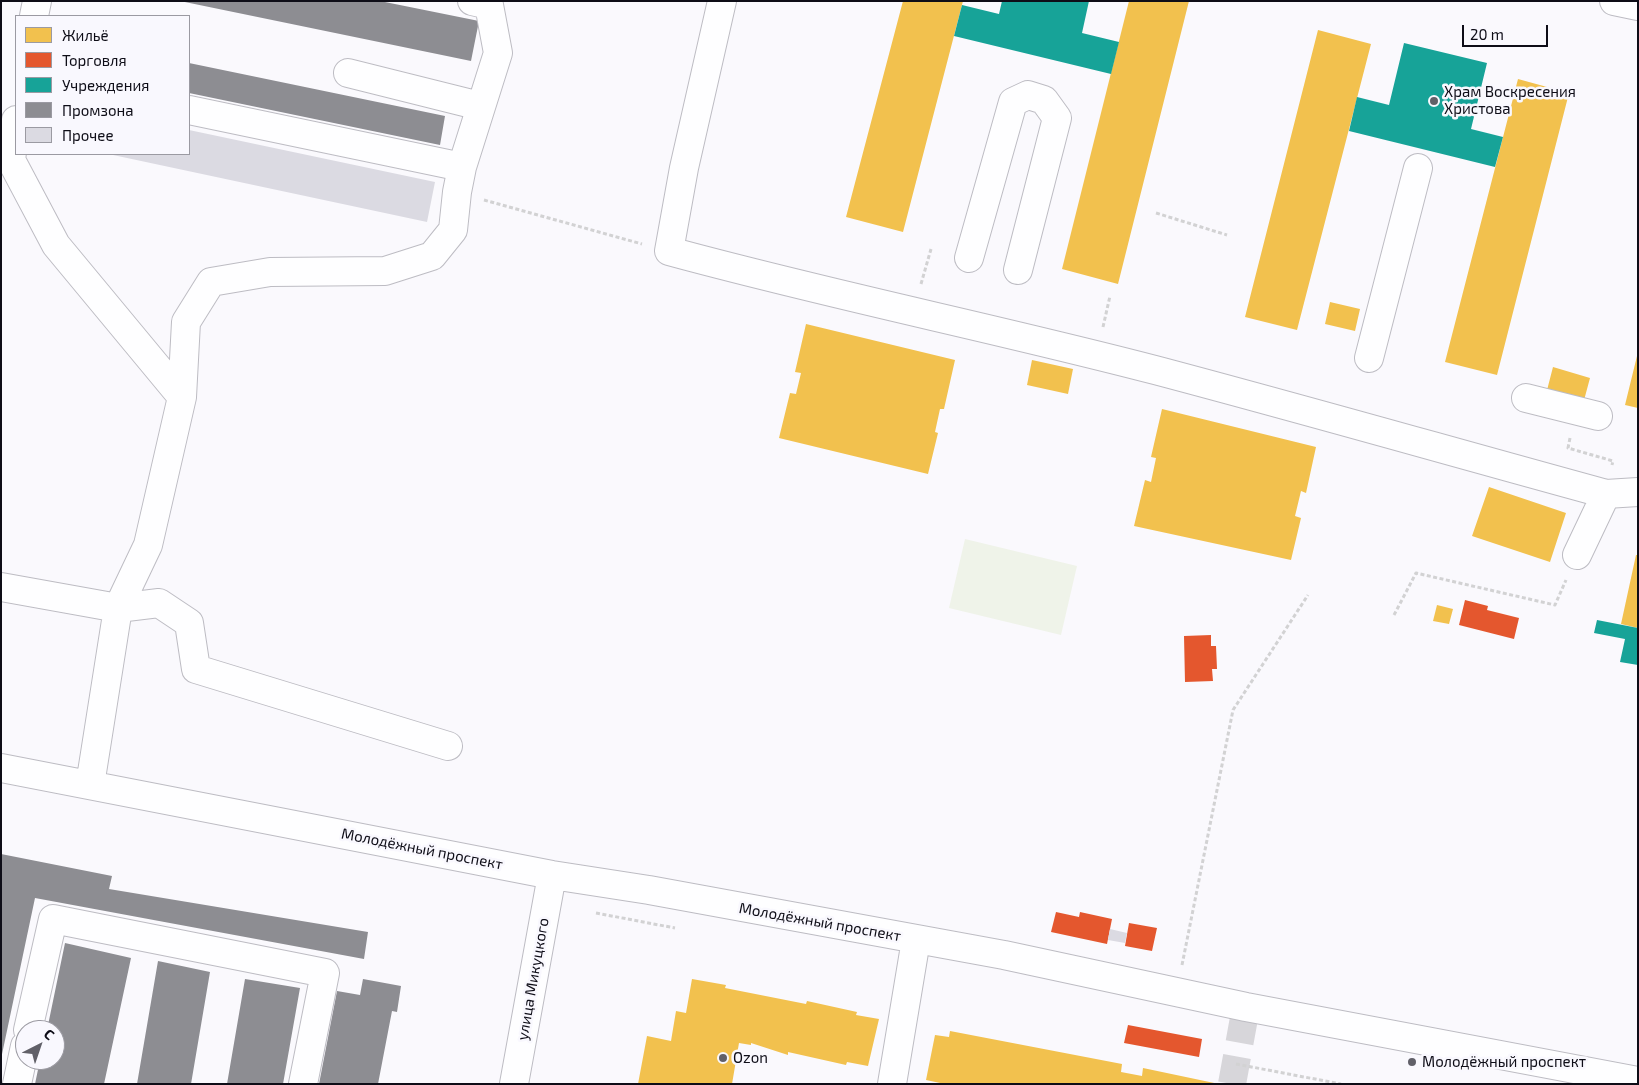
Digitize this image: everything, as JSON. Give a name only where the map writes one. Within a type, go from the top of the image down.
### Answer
[{"type":"street","points":[[34,15],[38,1]]},
{"type":"street","points":[[90,785],[118,608],[148,545],[182,397],[186,322],[211,282],[270,272],[386,271],[432,256],[453,230],[460,180],[480,106],[498,53],[489,5],[472,1]]},
{"type":"street","points":[[722,1],[684,168],[669,251],[770,279],[1155,370],[1606,494],[1638,492]]},
{"type":"street","points":[[1614,1],[1638,6]]},
{"type":"street","points":[[348,73],[480,106]]},
{"type":"street","points":[[969,258],[1013,102],[1028,96],[1044,100],[1057,118],[1018,270]]},
{"type":"street","points":[[190,110],[460,180]]},
{"type":"street","points":[[15,128],[11,160],[56,245],[182,397]]},
{"type":"street","points":[[1369,358],[1418,168]]},
{"type":"street","points":[[1526,398],[1587,413]]},
{"type":"street","points":[[1577,555],[1606,494]]},
{"type":"street","points":[[1,588],[118,608],[159,603],[189,623],[196,670],[448,746]]},
{"type":"street","name":"Молодёжный проспект","points":[[1,768],[552,875],[649,890],[1004,955],[1246,1007],[1638,1081]]},
{"type":"street","name":"улица Микуцкого","points":[[514,1084],[552,875]]},
{"type":"street","points":[[30,1020],[52,919],[324,973],[303,1084]]},
{"type":"street","points":[[892,1084],[916,940]]},
{"type":"street","points":[[17,1084],[20,1070]]},
{"type":"path","points":[[460,180],[669,251]]},
{"type":"path","points":[[1156,213],[1227,235]]},
{"type":"path","points":[[914,312],[931,249]]},
{"type":"path","points":[[1587,413],[1568,448],[1613,461],[1606,494]]},
{"type":"path","points":[[1394,615],[1416,573],[1555,605],[1577,555]]},
{"type":"path","points":[[1181,969],[1233,710],[1308,595]]},
{"type":"path","points":[[1236,1064],[1341,1084]]},
{"type":"shaded area","points":[[965,539],[1077,566],[1061,635],[949,608]]},
{"type":"building: Жильё","points":[[903,1],[963,1],[903,232],[846,217]]},
{"type":"building: Жильё","points":[[1129,1],[1189,1],[1118,284],[1062,269]]},
{"type":"building: Жильё","points":[[1318,30],[1371,44],[1297,330],[1245,317]]},
{"type":"building: Жильё","points":[[1518,79],[1569,93],[1497,375],[1445,362]]},
{"type":"building: Жильё","points":[[1330,302],[1360,309],[1355,331],[1325,324]]},
{"type":"building: Жильё","points":[[806,324],[955,360],[944,409],[940,409],[935,432],[938,433],[928,474],[779,438],[790,393],[796,394],[801,373],[795,372]]},
{"type":"building: Жильё","points":[[1638,356],[1638,408],[1625,405]]},
{"type":"building: Жильё","points":[[1032,360],[1073,369],[1068,394],[1027,385]]},
{"type":"building: Жильё","points":[[1553,367],[1590,378],[1583,404],[1546,394]]},
{"type":"building: Жильё","points":[[1162,409],[1316,447],[1306,493],[1301,491],[1295,516],[1301,518],[1291,560],[1134,526],[1145,480],[1151,482],[1156,458],[1151,457]]},
{"type":"building: Жильё","points":[[1489,487],[1566,513],[1550,562],[1472,536]]},
{"type":"building: Жильё","points":[[1636,555],[1638,555],[1638,628],[1621,624]]},
{"type":"building: Жильё","points":[[1437,605],[1453,609],[1449,624],[1433,621]]},
{"type":"building: Жильё","points":[[692,979],[726,985],[725,988],[806,1004],[807,1001],[857,1012],[856,1015],[879,1019],[868,1066],[847,1062],[846,1065],[788,1052],[788,1055],[751,1043],[751,1045],[739,1043],[732,1084],[638,1084],[647,1036],[671,1041],[676,1011],[686,1013]]},
{"type":"building: Жильё","points":[[950,1031],[1122,1064],[1121,1072],[1142,1076],[1143,1068],[1219,1084],[945,1084],[926,1080],[935,1035],[949,1037]]},
{"type":"building: Торговля","points":[[1465,600],[1488,606],[1487,610],[1519,618],[1514,639],[1459,625]]},
{"type":"building: Торговля","points":[[1211,635],[1211,646],[1216,646],[1217,669],[1212,669],[1213,681],[1185,682],[1184,636]]},
{"type":"building: Торговля","points":[[1056,912],[1079,917],[1080,912],[1112,919],[1107,944],[1051,932]]},
{"type":"building: Торговля","points":[[1129,923],[1157,928],[1152,951],[1125,946]]},
{"type":"building: Торговля","points":[[1128,1025],[1202,1039],[1199,1057],[1124,1043]]},
{"type":"building: Учреждения","points":[[1002,1],[1089,1],[1082,33],[1119,42],[1111,74],[954,36],[962,5],[999,14]]},
{"type":"building: Учреждения","name":"Храм Воскресения Христова","points":[[1404,43],[1487,63],[1471,129],[1503,137],[1495,167],[1349,131],[1357,97],[1389,105]]},
{"type":"building: Учреждения","points":[[1597,620],[1638,628],[1638,665],[1620,662],[1625,639],[1594,633]]},
{"type":"building: Промзона","points":[[180,1],[380,1],[479,21],[471,61]]},
{"type":"building: Промзона","points":[[190,63],[445,116],[440,145],[190,93]]},
{"type":"building: Промзона","points":[[1,854],[112,876],[109,889],[368,932],[364,959],[35,898],[1,1059]]},
{"type":"building: Промзона","points":[[65,943],[131,958],[104,1084],[35,1084],[38,1070],[65,1070],[65,1020],[49,1020]]},
{"type":"building: Промзона","points":[[158,961],[210,972],[191,1084],[137,1084]]},
{"type":"building: Промзона","points":[[245,979],[300,988],[283,1084],[227,1084]]},
{"type":"building: Промзона","points":[[363,979],[401,986],[397,1012],[392,1011],[378,1084],[319,1084],[337,991],[360,995]]},
{"type":"building: Прочее","points":[[190,130],[435,182],[427,222],[113,155],[190,155]]},
{"type":"building: Прочее","points":[[1110,929],[1127,933],[1125,943],[1108,940]]},
{"type":"tunnel","points":[[1232,1084],[1246,1007]]},
{"type":"place","name":"Храм Воскресения Христова","points":[[1434,101]]},
{"type":"place","name":"Ozon","points":[[723,1058]]},
{"type":"place","name":"Молодёжный проспект","points":[[1412,1062]]}]
